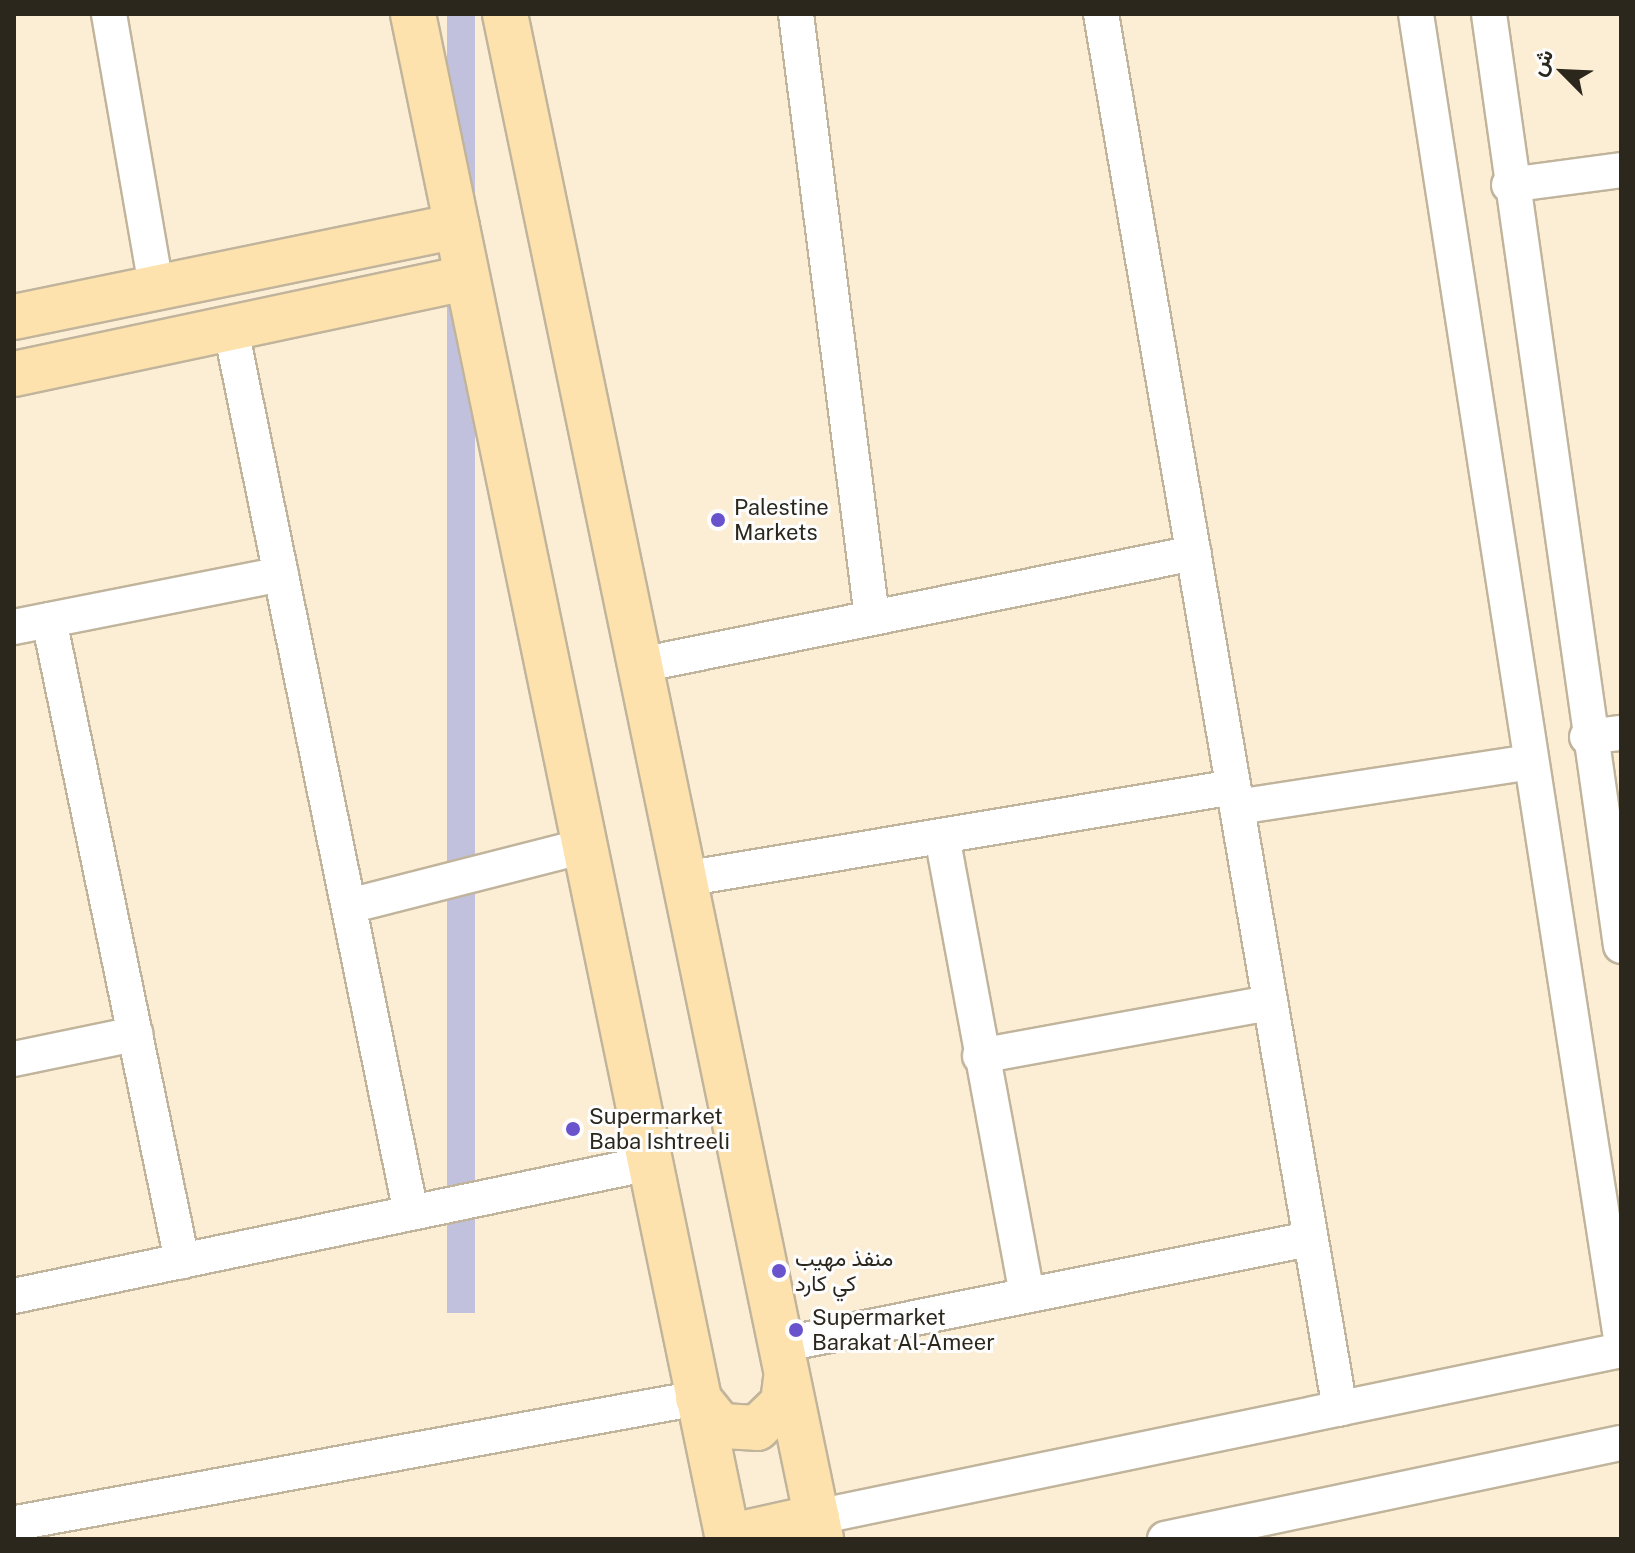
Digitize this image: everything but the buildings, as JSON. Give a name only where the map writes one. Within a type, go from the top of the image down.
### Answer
[{"type":"main road","points":[[413,14],[728,1538],[819,1528],[505,14]]},
{"type":"main road","points":[[14,317],[457,226]]},
{"type":"main road","points":[[14,374],[467,278]]},
{"type":"main road","points":[[698,1398],[721,1426],[757,1428],[783,1403],[783,1362]]},
{"type":"street","points":[[109,14],[156,287]]},
{"type":"street","points":[[796,14],[872,617]]},
{"type":"street","points":[[1101,14],[1340,1409]]},
{"type":"street","points":[[1416,14],[1621,1338]]},
{"type":"street","points":[[1489,14],[1509,185],[1587,737],[1621,946]]},
{"type":"street","points":[[1509,185],[1621,170]]},
{"type":"street","points":[[231,330],[411,1213]]},
{"type":"street","points":[[640,665],[1194,553]]},
{"type":"street","points":[[14,627],[281,574]]},
{"type":"street","points":[[49,620],[182,1261]]},
{"type":"street","points":[[1587,737],[1621,733]]},
{"type":"street","points":[[684,879],[942,836],[1530,762]]},
{"type":"street","points":[[942,836],[980,1056],[1027,1293]]},
{"type":"street","points":[[349,906],[585,846]]},
{"type":"street","points":[[980,1056],[1270,1003]]},
{"type":"street","points":[[14,1059],[135,1034]]},
{"type":"street","points":[[14,1296],[650,1163]]},
{"type":"street","points":[[783,1362],[1027,1293],[1309,1239]]},
{"type":"street","points":[[819,1528],[1340,1409],[1621,1350]]},
{"type":"street","points":[[17,1524],[698,1398]]},
{"type":"street","points":[[1165,1539],[1621,1443]]},
{"type":"shaded area","points":[[447,14],[475,14],[475,1313],[447,1313]]},
{"type":"place","name":"Palestine Markets","points":[[718,520]]},
{"type":"place","name":"Supermarket Baba Ishtreeli","points":[[573,1129]]},
{"type":"place","name":"منفذ مهيب كي كارد","points":[[779,1271]]},
{"type":"place","name":"Supermarket Barakat Al-Ameer","points":[[796,1330]]}]
